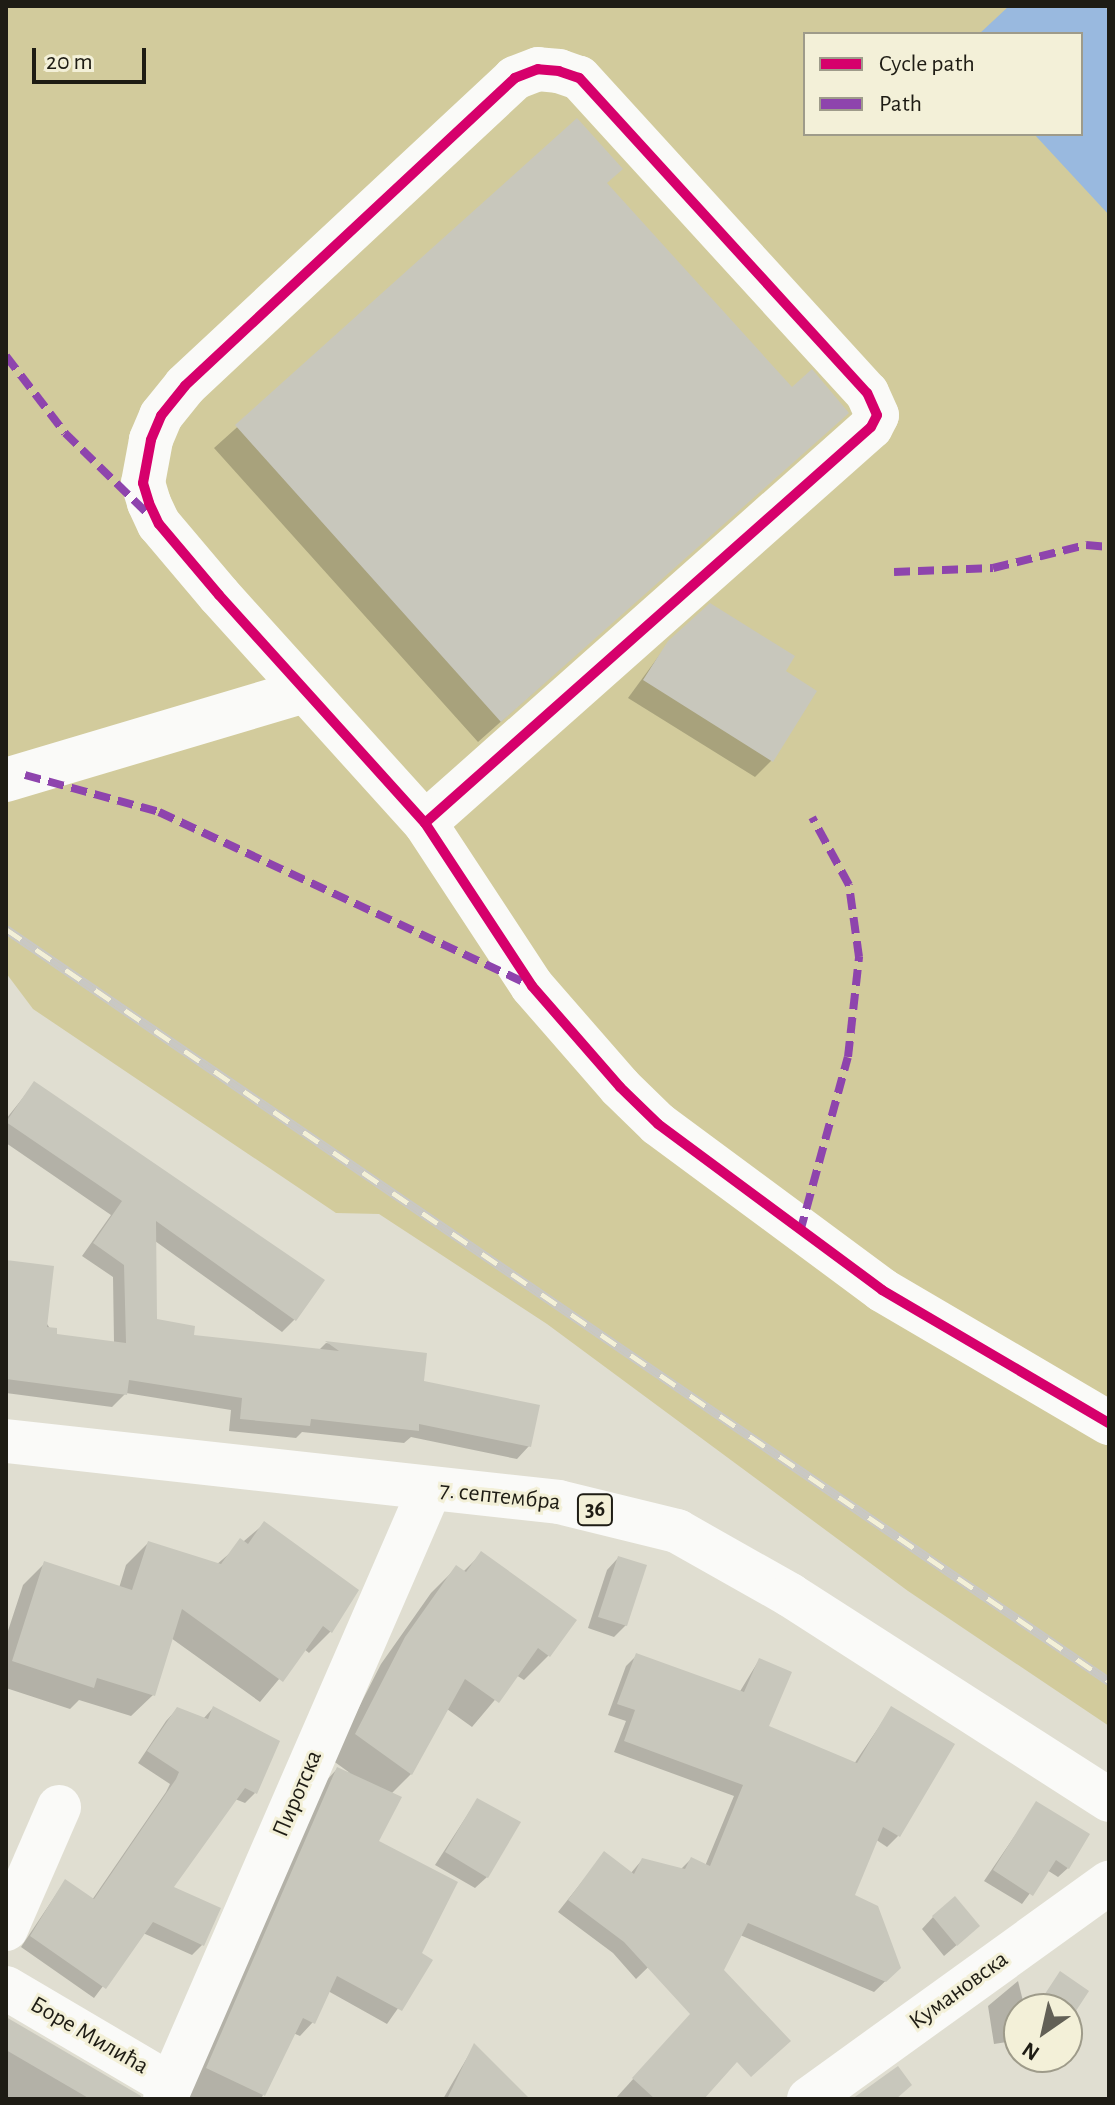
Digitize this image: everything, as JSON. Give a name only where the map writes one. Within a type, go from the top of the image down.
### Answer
[{"type":"street","points":[[425,823],[871,427],[877,415],[867,393],[569,73],[538,69],[515,78],[185,386],[161,416],[143,483],[159,524],[425,823],[532,986],[658,1124],[882,1290],[1109,1423]]},
{"type":"street","points":[[6,780],[305,691]]},
{"type":"street","name":"7. септембра","points":[[6,1441],[559,1502],[677,1531],[790,1595],[1109,1800]]},
{"type":"street","name":"Пиротска","points":[[168,2092],[430,1489]]},
{"type":"street","points":[[6,1929],[59,1807]]},
{"type":"street","name":"Кумановска","points":[[809,2099],[1109,1883]]},
{"type":"street","name":"Боре Милића","points":[[6,1988],[168,2092]]},
{"type":"shaded area","points":[[6,6],[1109,6],[1109,1726],[908,1591],[547,1324],[379,1214],[336,1213],[33,1009],[6,973]]},
{"type":"water","points":[[1009,6],[1104,6],[1109,11],[1109,215],[1036,136],[1083,136],[1083,32],[981,32]]},
{"type":"building","points":[[577,118],[623,169],[607,183],[792,387],[812,369],[849,413],[501,722],[235,425]]},
{"type":"building","points":[[710,603],[795,656],[786,671],[817,691],[773,762],[643,680],[668,641]]},
{"type":"building","points":[[34,1081],[325,1280],[296,1321],[156,1221],[157,1319],[195,1326],[194,1335],[339,1351],[325,1341],[427,1353],[424,1381],[540,1405],[531,1447],[419,1424],[419,1431],[311,1419],[310,1426],[240,1419],[242,1398],[129,1380],[127,1395],[6,1379],[6,1260],[54,1266],[47,1327],[57,1328],[57,1334],[126,1343],[124,1265],[93,1243],[122,1201],[6,1122]]},
{"type":"building","points":[[264,1521],[359,1590],[332,1633],[323,1626],[283,1682],[182,1609],[155,1696],[97,1678],[94,1688],[12,1661],[44,1561],[132,1590],[148,1541],[221,1564],[240,1538],[248,1544]]},
{"type":"building","points":[[481,1551],[577,1620],[550,1657],[538,1648],[499,1703],[465,1679],[412,1775],[355,1734],[405,1637],[456,1565],[466,1572]]},
{"type":"building","points":[[618,1556],[647,1565],[627,1626],[598,1617]]},
{"type":"building","points":[[636,1653],[744,1692],[759,1658],[792,1672],[769,1726],[857,1763],[891,1706],[955,1744],[900,1837],[883,1827],[855,1895],[878,1906],[901,1968],[886,1982],[748,1923],[724,1970],[791,2041],[751,2077],[737,2062],[704,2099],[655,2099],[632,2078],[690,2014],[624,1942],[568,1900],[604,1851],[634,1874],[642,1858],[685,1869],[691,1857],[710,1866],[743,1785],[624,1741],[635,1710],[617,1704]]},
{"type":"building","points":[[213,1706],[280,1741],[257,1794],[245,1788],[174,1887],[221,1908],[204,1946],[153,1922],[106,1989],[30,1936],[65,1879],[94,1899],[176,1779],[179,1772],[147,1751],[177,1707],[208,1719]]},
{"type":"building","points":[[337,1767],[402,1797],[379,1841],[458,1882],[422,1953],[433,1960],[402,2011],[337,1976],[315,2024],[303,2018],[265,2096],[206,2068]]},
{"type":"building","points":[[477,1798],[521,1822],[488,1878],[445,1852]]},
{"type":"building","points":[[1036,1801],[1090,1834],[1069,1869],[1056,1860],[1033,1896],[993,1870]]},
{"type":"building","points":[[955,1896],[980,1926],[957,1946],[932,1916]]},
{"type":"building","points":[[1060,1971],[1089,1991],[1083,2000],[1083,1993],[1046,1993]]},
{"type":"building","points":[[6,2017],[141,2096],[140,2099],[90,2099],[6,2050]]},
{"type":"building","points":[[474,2043],[530,2099],[447,2099]]},
{"type":"building","points":[[898,2066],[912,2085],[896,2099],[852,2099]]},
{"type":"railway","points":[[6,929],[1109,1681]]},
{"type":"marked path","points":[[6,356],[65,433],[150,516]]},
{"type":"marked path","points":[[894,572],[993,568],[1086,545],[1109,547]]},
{"type":"marked path","points":[[25,775],[159,812],[528,984]]},
{"type":"marked path","points":[[800,1232],[848,1057],[859,957],[849,885],[812,817]]},
{"type":"cycle path","points":[[425,823],[871,427],[877,415],[867,393],[579,78],[559,71],[538,69],[515,78],[185,386],[161,416],[151,440],[143,483],[149,503],[159,524],[219,595],[425,823],[532,986],[620,1087],[658,1124],[882,1290],[1109,1423]]}]
